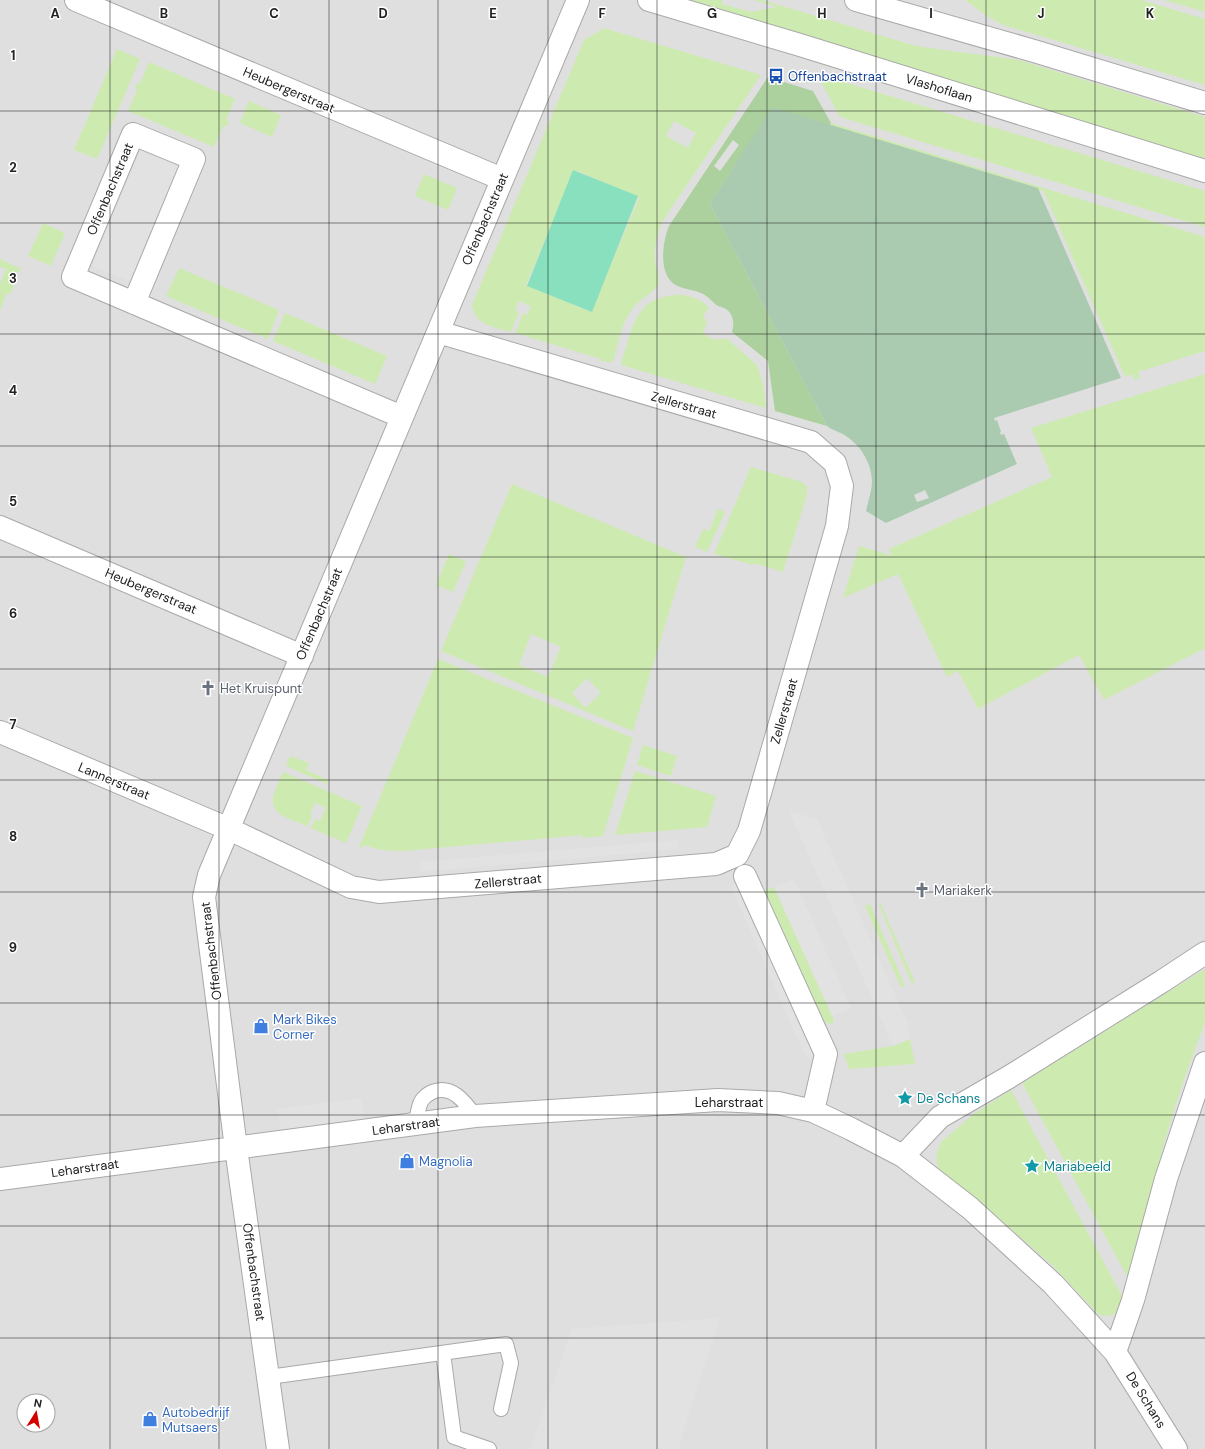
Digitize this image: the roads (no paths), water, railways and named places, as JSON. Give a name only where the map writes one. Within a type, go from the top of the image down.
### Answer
[{"type":"street","name":"Heubergerstraat","points":[[76,0],[502,179]]},
{"type":"street","name":"Offenbachstraat","points":[[278,1449],[236,1148],[204,897],[209,875],[578,0]]},
{"type":"street","name":"Vlashoflaan","points":[[649,0],[800,45],[1205,171]]},
{"type":"street","points":[[856,0],[1034,51],[1205,103]]},
{"type":"street","name":"Offenbachstraat","points":[[134,303],[194,159],[133,134],[73,277],[134,303],[402,417]]},
{"type":"street","name":"Zellerstraat","points":[[229,829],[351,887],[379,892],[716,864],[737,855],[749,831],[837,526],[842,486],[835,463],[810,442],[438,332]]},
{"type":"street","name":"Heubergerstraat","points":[[0,527],[302,656]]},
{"type":"street","name":"Lannerstraat","points":[[0,732],[229,829]]},
{"type":"street","points":[[745,876],[826,1054],[814,1111]]},
{"type":"street","points":[[903,1156],[940,1117],[1009,1077],[1205,953]]},
{"type":"street","points":[[1115,1352],[1133,1300],[1166,1179],[1205,1063]]},
{"type":"street","name":"Leharstraat","points":[[0,1179],[475,1116],[718,1100],[778,1103],[814,1111]]},
{"type":"street","name":"De Schans","points":[[814,1111],[903,1156],[970,1208],[1053,1284],[1115,1352],[1176,1449]]},
{"type":"lane","points":[[416,1124],[422,1100],[428,1094],[444,1090],[452,1092],[463,1100],[475,1116]]},
{"type":"lane","points":[[269,1377],[506,1344],[511,1363],[500,1409]]},
{"type":"lane","points":[[443,1353],[454,1437],[489,1449]]},
{"type":"place","name":"Offenbachstraat","points":[[776,76]]},
{"type":"place","name":"Het Kruispunt","points":[[208,688]]},
{"type":"place","name":"Mariakerk","points":[[922,890]]},
{"type":"place","name":"Mark Bikes Corner","points":[[261,1026]]},
{"type":"place","name":"De Schans","points":[[905,1098]]},
{"type":"place","name":"Magnolia","points":[[407,1161]]},
{"type":"place","name":"Mariabeeld","points":[[1032,1166]]},
{"type":"place","name":"Autobedrijf Mutsaers","points":[[150,1419]]}]
